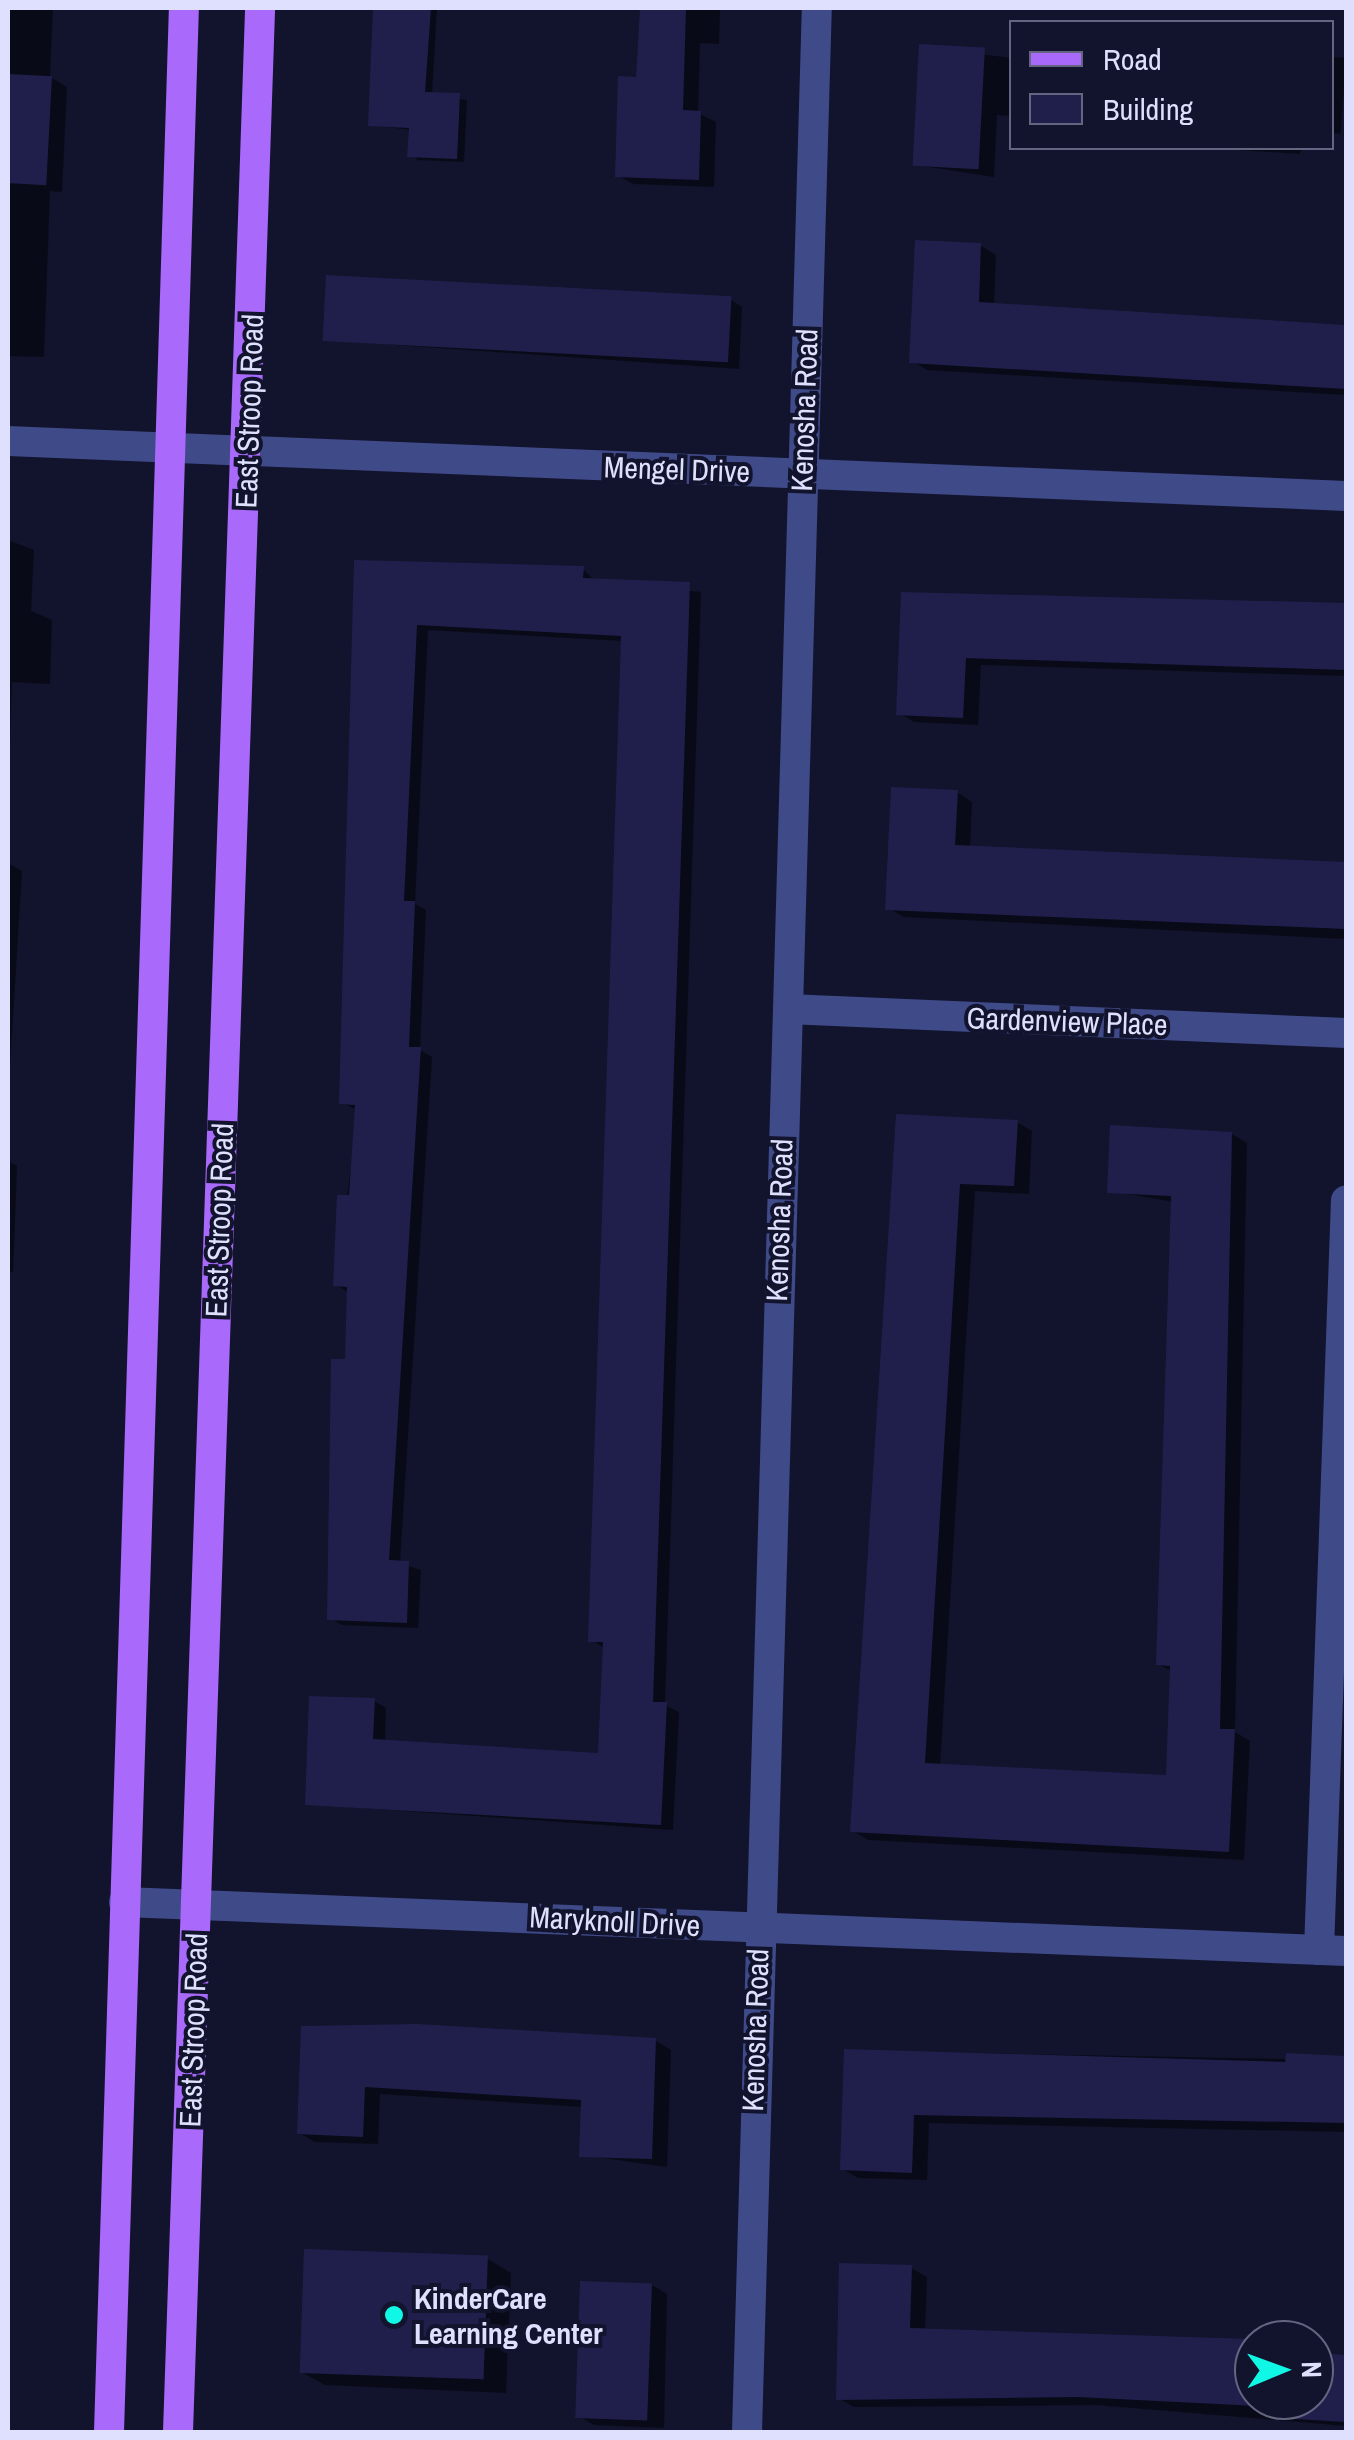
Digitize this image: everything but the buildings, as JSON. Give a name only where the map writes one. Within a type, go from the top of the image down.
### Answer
[{"type":"main road","points":[[109,2432],[184,8]]},
{"type":"main road","name":"East Stroop Road","points":[[178,2432],[260,8]]},
{"type":"street","name":"Kenosha Road","points":[[747,2432],[758,1928],[817,8]]},
{"type":"street","name":"Mengel Drive","points":[[8,441],[1346,496]]},
{"type":"street","name":"Gardenview Place","points":[[788,1009],[1346,1033]]},
{"type":"street","points":[[1333,1950],[1346,1200]]},
{"type":"street","name":"Maryknoll Drive","points":[[124,1902],[1333,1950]]},
{"type":"place","name":"KinderCare Learning Center","points":[[394,2315]]}]
